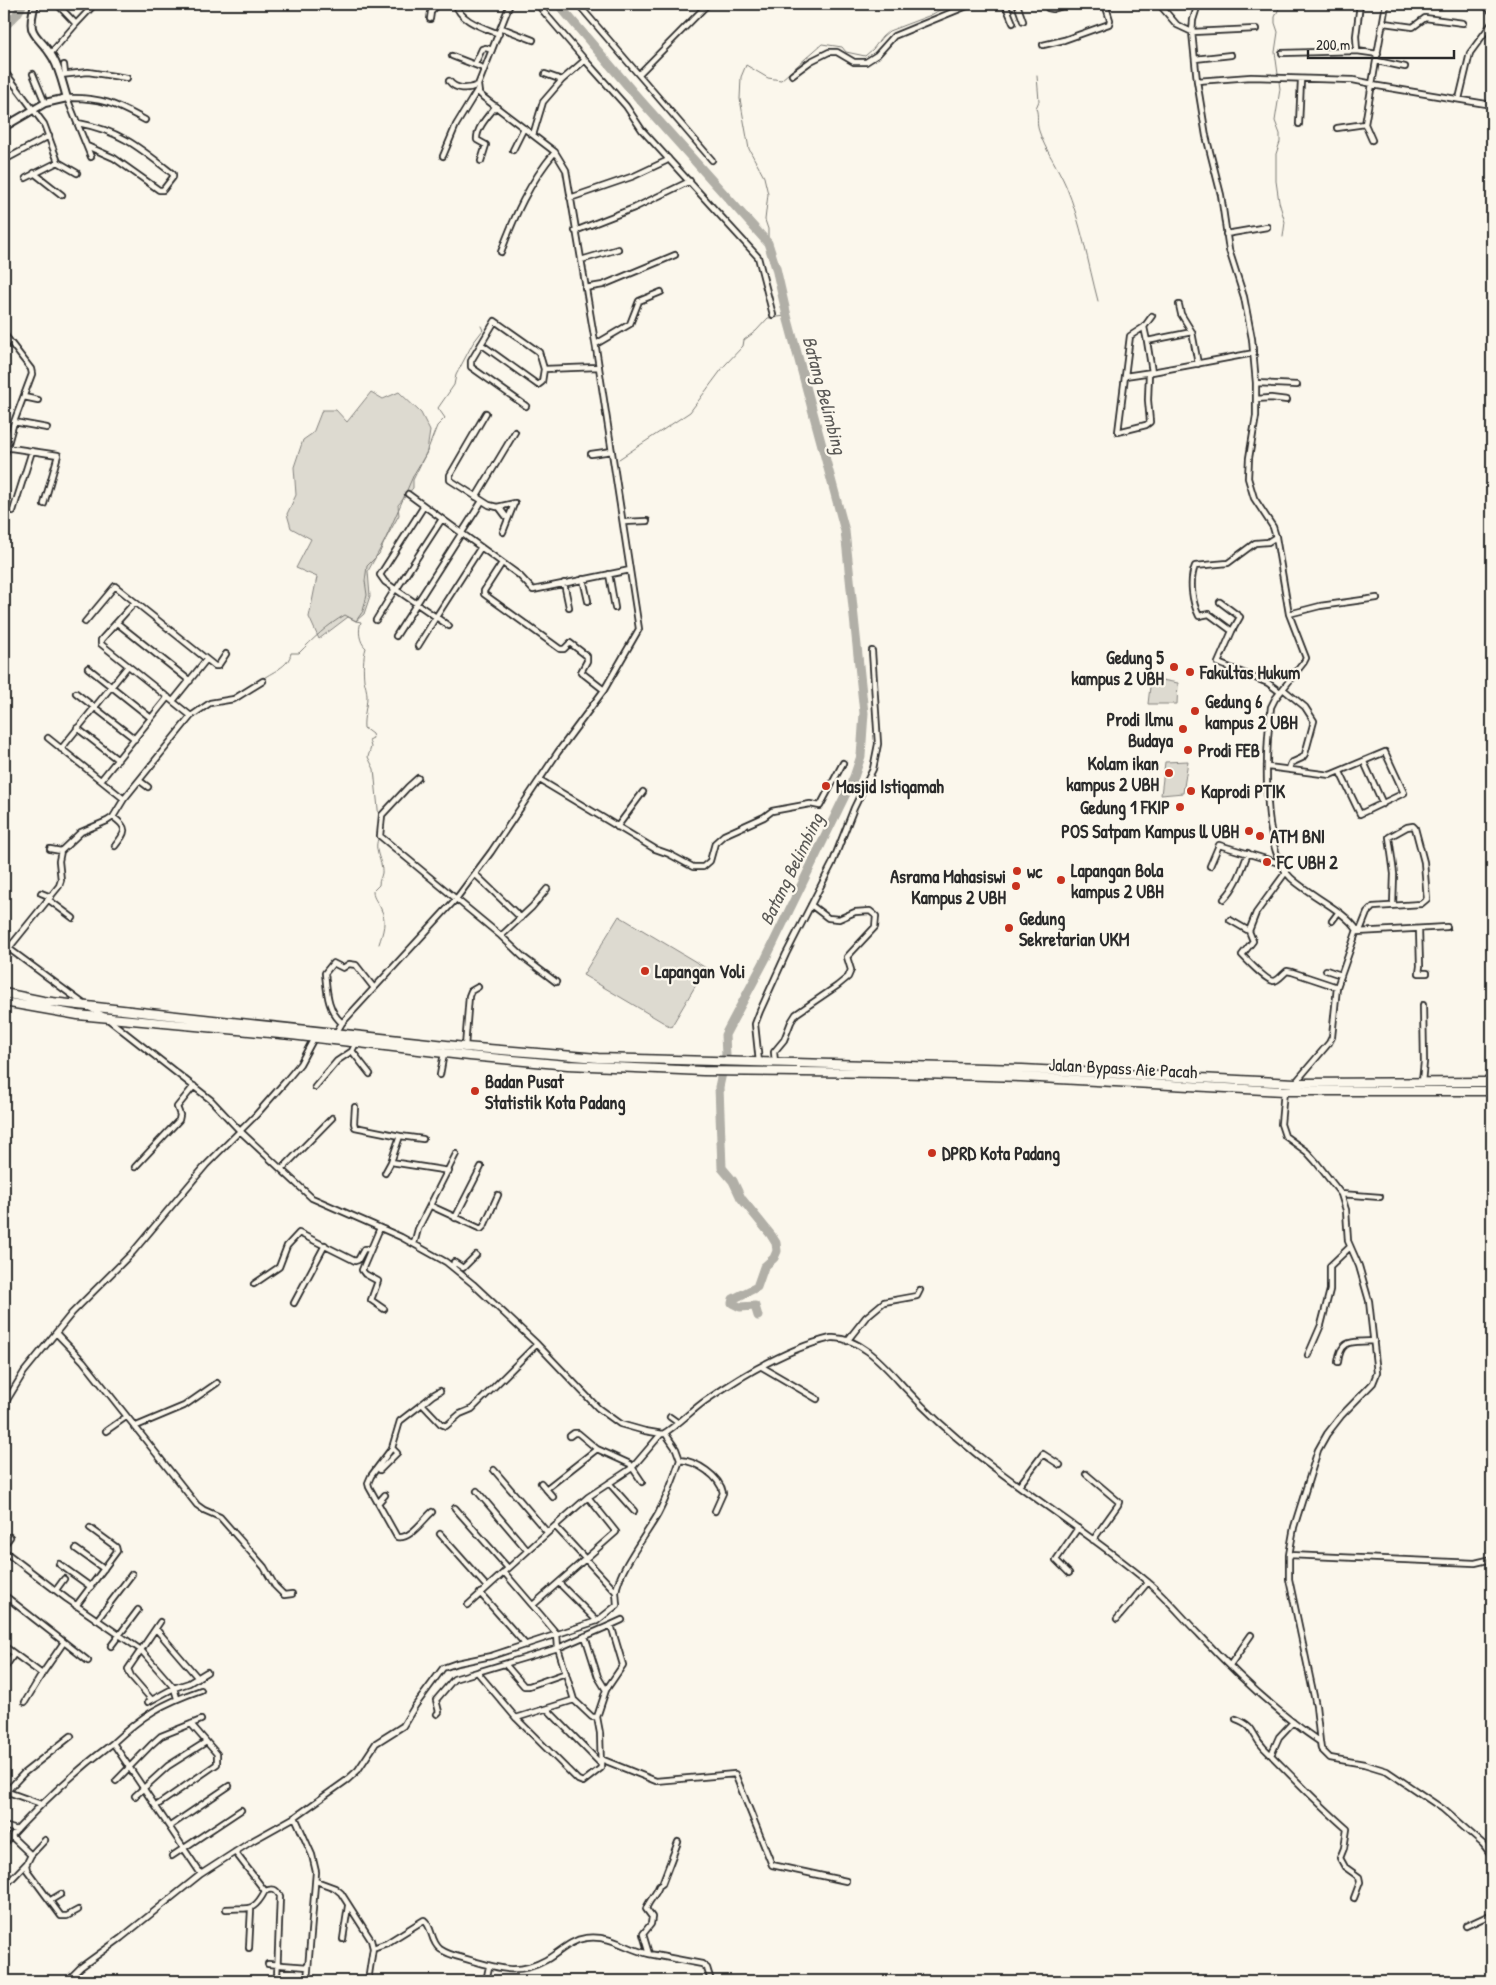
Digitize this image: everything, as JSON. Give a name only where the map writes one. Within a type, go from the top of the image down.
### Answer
[{"type":"highway","points":[[4,993],[88,1007],[336,1032],[433,1048]]},
{"type":"highway","points":[[4,1002],[68,1013],[356,1043],[433,1048],[465,1047],[598,1058],[1012,1069],[1346,1087],[1422,1082],[1492,1082]]},
{"type":"highway","name":"Jalan Bypass Aie Pacah","points":[[433,1048],[444,1053],[568,1065],[703,1071],[1021,1077],[1284,1091],[1346,1087],[1492,1091]]},
{"type":"highway","points":[[1236,1080],[1236,1089]]},
{"type":"street","points":[[35,4],[30,26],[62,74],[68,98],[91,157]]},
{"type":"street","points":[[57,4],[76,24]]},
{"type":"street","points":[[50,54],[92,7],[88,4]]},
{"type":"street","points":[[430,20],[431,12],[438,4]]},
{"type":"street","points":[[456,4],[457,9],[467,19],[499,34]]},
{"type":"street","points":[[443,156],[456,125],[478,87],[510,4]]},
{"type":"street","points":[[537,4],[626,106],[642,130],[758,257],[773,315]]},
{"type":"street","points":[[578,4],[712,160]]},
{"type":"street","points":[[640,74],[708,4]]},
{"type":"street","points":[[792,75],[811,61],[829,52],[837,52],[854,62],[866,62],[877,55],[894,36],[972,4]]},
{"type":"street","points":[[1013,23],[1006,6],[1017,4],[1023,21]]},
{"type":"street","points":[[1045,4],[1051,10],[1069,4]]},
{"type":"street","points":[[1043,45],[1064,40],[1109,24],[1110,20],[1105,4]]},
{"type":"street","points":[[1159,4],[1177,25],[1192,32],[1256,29]]},
{"type":"street","points":[[1357,51],[1356,36],[1360,4]]},
{"type":"street","points":[[1372,140],[1365,124],[1378,61],[1386,4]]},
{"type":"street","points":[[1484,4],[1492,12]]},
{"type":"street","points":[[1196,5],[1192,32],[1197,81],[1206,136],[1221,195],[1232,264],[1245,304],[1254,352],[1256,383],[1255,429],[1249,458],[1248,478],[1254,498],[1273,527],[1289,614],[1306,658],[1271,707],[1268,767],[1272,836],[1280,863],[1286,872],[1301,886],[1338,913],[1357,931],[1447,927]]},
{"type":"street","points":[[1384,23],[1413,27],[1425,18],[1462,23]]},
{"type":"street","points":[[1459,99],[1470,53],[1492,23]]},
{"type":"street","points":[[502,28],[533,40]]},
{"type":"street","points":[[475,64],[482,49],[492,50]]},
{"type":"street","points":[[1282,53],[1357,51],[1378,54]]},
{"type":"street","points":[[1195,59],[1231,55]]},
{"type":"street","points":[[452,56],[484,68]]},
{"type":"street","points":[[533,135],[543,102],[562,80],[585,60]]},
{"type":"street","points":[[1378,61],[1405,67]]},
{"type":"street","points":[[62,74],[64,65]]},
{"type":"street","points":[[5,72],[33,109],[49,136],[58,162],[77,173]]},
{"type":"street","points":[[62,74],[96,73],[127,78]]},
{"type":"street","points":[[33,74],[45,103]]},
{"type":"street","points":[[545,74],[562,80]]},
{"type":"street","points":[[1197,81],[1251,78],[1353,80],[1492,106]]},
{"type":"street","points":[[1299,124],[1301,80]]},
{"type":"street","points":[[449,81],[453,86],[461,88],[478,87]]},
{"type":"street","points":[[336,1032],[342,1022],[456,899],[475,874],[604,690],[639,629],[596,344],[566,170],[555,152],[479,93],[478,87]]},
{"type":"street","points":[[4,127],[45,103],[68,98],[88,98],[114,103],[145,120]]},
{"type":"street","points":[[481,161],[486,145],[477,140],[476,137],[496,106]]},
{"type":"street","points":[[78,123],[102,128],[121,136],[171,172],[173,177],[163,190],[159,190],[114,158],[87,146]]},
{"type":"street","points":[[1337,128],[1365,124]]},
{"type":"street","points":[[513,150],[524,128]]},
{"type":"street","points":[[10,157],[49,136]]},
{"type":"street","points":[[501,252],[516,211],[538,174],[555,152]]},
{"type":"street","points":[[570,198],[634,176],[666,161],[668,158]]},
{"type":"street","points":[[26,178],[58,162]]},
{"type":"street","points":[[34,173],[62,195]]},
{"type":"street","points":[[575,231],[634,208],[690,181]]},
{"type":"street","points":[[1226,234],[1267,228]]},
{"type":"street","points":[[580,260],[618,249]]},
{"type":"street","points":[[585,288],[603,285],[674,255]]},
{"type":"street","points":[[596,344],[630,324],[639,301],[661,292]]},
{"type":"street","points":[[1179,305],[1181,314],[1192,332],[1198,364]]},
{"type":"street","points":[[1144,327],[1150,373],[1148,400],[1150,422],[1146,425],[1118,433],[1130,336],[1144,327],[1152,316]]},
{"type":"street","points":[[481,344],[538,384],[542,382],[544,368],[539,352],[495,321],[481,344],[471,361],[471,367],[526,406]]},
{"type":"street","points":[[1147,341],[1192,332]]},
{"type":"street","points":[[4,334],[32,373],[5,447],[4,458]]},
{"type":"street","points":[[1125,376],[1150,373],[1254,352]]},
{"type":"street","points":[[544,368],[598,367]]},
{"type":"street","points":[[1256,383],[1297,385]]},
{"type":"street","points":[[24,397],[38,400]]},
{"type":"street","points":[[1256,399],[1287,400]]},
{"type":"street","points":[[486,413],[449,478],[451,482],[482,501],[499,506],[514,503],[503,532]]},
{"type":"street","points":[[14,422],[47,428]]},
{"type":"street","points":[[476,497],[515,432]]},
{"type":"street","points":[[5,447],[56,454],[59,457],[44,504]]},
{"type":"street","points":[[13,511],[32,451]]},
{"type":"street","points":[[590,454],[612,451]]},
{"type":"street","points":[[408,494],[519,575],[533,590],[630,570]]},
{"type":"street","points":[[396,636],[482,501]]},
{"type":"street","points":[[424,506],[380,576],[449,626]]},
{"type":"street","points":[[499,506],[508,519]]},
{"type":"street","points":[[376,620],[442,519]]},
{"type":"street","points":[[624,522],[647,521]]},
{"type":"street","points":[[1232,630],[1209,614],[1201,617],[1198,615],[1192,592],[1194,567],[1228,563],[1255,543],[1268,542],[1276,537]]},
{"type":"street","points":[[418,646],[481,547]]},
{"type":"street","points":[[502,563],[484,591],[484,594],[560,649],[564,649],[570,643],[587,656],[587,661],[581,672],[604,690]]},
{"type":"street","points":[[608,574],[615,608]]},
{"type":"street","points":[[583,579],[588,601]]},
{"type":"street","points":[[564,583],[570,607]]},
{"type":"street","points":[[85,622],[114,586],[206,660],[217,666],[226,654]]},
{"type":"street","points":[[1289,614],[1351,601],[1377,598]]},
{"type":"street","points":[[135,602],[101,643],[191,716]]},
{"type":"street","points":[[1220,602],[1240,617],[1232,630],[1218,663],[1268,683],[1282,691],[1305,707],[1314,721],[1305,754],[1302,758],[1291,763],[1289,769]]},
{"type":"street","points":[[117,623],[190,681]]},
{"type":"street","points":[[757,1062],[755,1024],[786,954],[832,864],[854,808],[873,769],[878,744],[872,651]]},
{"type":"street","points":[[173,701],[206,660]]},
{"type":"street","points":[[61,749],[128,666]]},
{"type":"street","points":[[88,668],[151,718]]},
{"type":"street","points":[[9,948],[59,886],[61,880],[59,861],[61,852],[68,843],[81,832],[113,817],[124,800],[191,716],[210,703],[234,699],[262,681]]},
{"type":"street","points":[[76,693],[135,739]]},
{"type":"street","points":[[101,780],[168,697]]},
{"type":"street","points":[[77,728],[118,760]]},
{"type":"street","points":[[48,738],[124,800]]},
{"type":"street","points":[[1268,767],[1330,775],[1384,752],[1388,754],[1404,793],[1360,814],[1340,772]]},
{"type":"street","points":[[1364,762],[1383,804]]},
{"type":"street","points":[[540,780],[655,849],[696,868],[703,867],[710,861],[715,843],[724,835],[764,817],[772,811],[810,804],[820,806],[843,763]]},
{"type":"street","points":[[418,778],[382,815],[380,836],[501,936],[523,957],[556,982]]},
{"type":"street","points":[[140,781],[148,787]]},
{"type":"street","points":[[617,827],[643,792]]},
{"type":"street","points":[[113,817],[122,823],[125,829],[115,846]]},
{"type":"street","points":[[1295,1083],[1332,1037],[1337,987],[1357,931],[1361,928],[1367,913],[1373,907],[1421,904],[1427,899],[1424,862],[1413,826],[1407,827],[1389,837],[1394,874],[1393,905]]},
{"type":"street","points":[[1210,866],[1219,845],[1280,863]]},
{"type":"street","points":[[50,849],[61,852]]},
{"type":"street","points":[[1224,899],[1239,876],[1248,853]]},
{"type":"street","points":[[1286,872],[1256,913],[1250,931],[1253,941],[1242,955],[1269,980],[1274,981],[1287,972],[1292,972],[1337,987]]},
{"type":"street","points":[[475,874],[521,918]]},
{"type":"street","points":[[501,936],[547,890]]},
{"type":"street","points":[[41,893],[50,898],[73,918]]},
{"type":"street","points":[[774,1062],[774,1052],[784,1040],[793,1017],[848,977],[851,970],[847,957],[875,927],[877,921],[876,916],[870,911],[855,912],[839,919],[828,918],[810,905]]},
{"type":"street","points":[[1332,921],[1338,913]]},
{"type":"street","points":[[1230,920],[1250,931]]},
{"type":"street","points":[[1419,929],[1419,973],[1427,974]]},
{"type":"street","points":[[4,945],[88,1007],[104,1016],[194,1086],[218,1106],[240,1131],[316,1201],[414,1244],[453,1267],[474,1284],[537,1344],[598,1408],[613,1419],[631,1428],[663,1434],[676,1449],[680,1460],[665,1501],[619,1583],[616,1592],[616,1605],[597,1621],[557,1642],[506,1664],[452,1681],[445,1692],[436,1700],[437,1714]]},
{"type":"street","points":[[342,1022],[330,1007],[327,992],[325,973],[331,964],[333,963],[341,968],[349,964],[356,965],[374,988]]},
{"type":"street","points":[[1492,969],[1492,976]]},
{"type":"street","points":[[1326,970],[1341,975]]},
{"type":"street","points":[[465,1047],[469,996],[471,991],[478,987]]},
{"type":"street","points":[[1422,1082],[1424,1062],[1423,1005]]},
{"type":"street","points":[[4,1405],[24,1372],[77,1308],[132,1253],[206,1165],[240,1131],[300,1064],[314,1038]]},
{"type":"street","points":[[315,1088],[337,1061],[352,1051],[356,1043]]},
{"type":"street","points":[[352,1051],[370,1074]]},
{"type":"street","points":[[440,1075],[444,1053]]},
{"type":"street","points":[[135,1167],[179,1120],[180,1115],[176,1107],[194,1086]]},
{"type":"street","points":[[1284,1091],[1281,1124],[1285,1136],[1308,1152],[1341,1194],[1348,1217],[1348,1241],[1359,1266],[1369,1301],[1377,1372],[1376,1379],[1341,1416],[1327,1434],[1318,1450],[1294,1527],[1289,1555],[1289,1579],[1316,1706],[1321,1749],[1330,1758],[1377,1766],[1398,1778],[1443,1809],[1483,1844],[1492,1856]]},
{"type":"street","points":[[355,1107],[355,1127],[423,1139]]},
{"type":"street","points":[[282,1169],[332,1118]]},
{"type":"street","points":[[385,1173],[400,1136]]},
{"type":"street","points":[[414,1244],[418,1229],[456,1154]]},
{"type":"street","points":[[391,1162],[449,1171]]},
{"type":"street","points":[[455,1218],[481,1167]]},
{"type":"street","points":[[1341,1194],[1380,1197]]},
{"type":"street","points":[[431,1206],[478,1229],[483,1228],[498,1195]]},
{"type":"street","points":[[380,1228],[362,1270],[365,1274],[377,1280],[371,1300],[384,1309]]},
{"type":"street","points":[[254,1284],[279,1267],[287,1246],[298,1233],[355,1261],[358,1260],[364,1249],[370,1249]]},
{"type":"street","points":[[294,1303],[325,1245]]},
{"type":"street","points":[[1308,1355],[1321,1325],[1330,1290],[1330,1266],[1350,1247]]},
{"type":"street","points":[[453,1267],[454,1262],[463,1268],[476,1255]]},
{"type":"street","points":[[846,1341],[866,1317],[884,1302],[917,1296],[920,1290]]},
{"type":"street","points":[[56,1333],[78,1355],[196,1505],[220,1517],[264,1567],[275,1586],[284,1594],[292,1594]]},
{"type":"street","points":[[468,1605],[588,1497],[632,1468],[663,1434],[677,1422],[736,1381],[794,1350],[807,1344],[836,1338],[859,1346],[880,1363],[933,1417],[974,1453],[1078,1528],[1148,1582],[1167,1599],[1198,1634],[1230,1665],[1293,1722],[1320,1742]]},
{"type":"street","points":[[1338,1362],[1340,1349],[1345,1345],[1374,1341]]},
{"type":"street","points":[[422,1404],[446,1426],[460,1414],[472,1409],[537,1344]]},
{"type":"street","points":[[762,1367],[817,1399]]},
{"type":"street","points":[[134,1427],[184,1406],[216,1383]]},
{"type":"street","points":[[432,1512],[408,1535],[400,1538],[395,1534],[369,1487],[369,1479],[392,1448],[400,1421],[433,1395],[440,1392]]},
{"type":"street","points":[[106,1431],[126,1417]]},
{"type":"street","points":[[670,1417],[677,1422]]},
{"type":"street","points":[[570,1436],[578,1433],[596,1448],[628,1462],[642,1482]]},
{"type":"street","points":[[380,1470],[397,1453],[392,1448]]},
{"type":"street","points":[[546,1489],[596,1448]]},
{"type":"street","points":[[1019,1486],[1043,1454],[1060,1464]]},
{"type":"street","points":[[680,1460],[692,1463],[708,1473],[720,1485],[723,1493],[716,1511]]},
{"type":"street","points":[[494,1470],[547,1532]]},
{"type":"street","points":[[1086,1474],[1119,1502],[1093,1540]]},
{"type":"street","points":[[541,1483],[553,1497]]},
{"type":"street","points":[[609,1483],[634,1510]]},
{"type":"street","points":[[477,1491],[527,1550]]},
{"type":"street","points":[[378,1503],[385,1495]]},
{"type":"street","points":[[533,1605],[616,1532],[588,1497]]},
{"type":"street","points":[[455,1508],[508,1568]]},
{"type":"street","points":[[555,1526],[616,1592]]},
{"type":"street","points":[[76,1606],[117,1550],[90,1528]]},
{"type":"street","points":[[1069,1573],[1057,1561],[1057,1558],[1078,1528]]},
{"type":"street","points":[[440,1534],[488,1586]]},
{"type":"street","points":[[4,1545],[10,1537]]},
{"type":"street","points":[[76,1549],[104,1569]]},
{"type":"street","points":[[4,1551],[76,1606],[141,1650],[174,1688],[177,1698]]},
{"type":"street","points":[[1289,1555],[1475,1564],[1492,1559]]},
{"type":"street","points":[[59,1564],[91,1587]]},
{"type":"street","points":[[504,1572],[533,1605],[557,1642],[574,1700],[592,1717],[597,1718]]},
{"type":"street","points":[[96,1620],[132,1574]]},
{"type":"street","points":[[56,1590],[64,1580]]},
{"type":"street","points":[[1117,1619],[1148,1582]]},
{"type":"street","points":[[558,1583],[597,1621]]},
{"type":"street","points":[[480,1593],[526,1645]]},
{"type":"street","points":[[4,1595],[88,1661]]},
{"type":"street","points":[[112,1646],[138,1610]]},
{"type":"street","points":[[67,1981],[81,1967],[202,1874],[235,1852],[295,1817],[346,1780],[358,1770],[376,1743],[403,1726],[443,1668],[526,1645],[557,1642],[585,1636],[622,1620]]},
{"type":"street","points":[[160,1622],[129,1666],[128,1672],[149,1701],[174,1688],[189,1684],[207,1672]]},
{"type":"street","points":[[478,1673],[516,1718],[578,1780],[583,1782],[601,1768],[600,1733],[597,1718],[606,1690],[623,1665],[611,1625]]},
{"type":"street","points":[[156,1629],[198,1678]]},
{"type":"street","points":[[1230,1665],[1252,1635]]},
{"type":"street","points":[[585,1636],[598,1677],[606,1690]]},
{"type":"street","points":[[25,1702],[64,1642]]},
{"type":"street","points":[[4,1646],[42,1674]]},
{"type":"street","points":[[4,1669],[14,1654]]},
{"type":"street","points":[[506,1664],[524,1686],[566,1673]]},
{"type":"street","points":[[4,1844],[41,1804],[144,1716],[177,1698],[201,1690]]},
{"type":"street","points":[[516,1718],[574,1700]]},
{"type":"street","points":[[547,1709],[601,1761],[656,1781],[735,1774],[772,1865],[846,1881]]},
{"type":"street","points":[[1236,1719],[1249,1724],[1258,1742],[1330,1815],[1347,1829],[1344,1848],[1340,1858],[1345,1867],[1359,1877],[1360,1882],[1354,1898]]},
{"type":"street","points":[[116,1781],[162,1736],[201,1720]]},
{"type":"street","points":[[1271,1754],[1279,1738],[1293,1722]]},
{"type":"street","points":[[156,1806],[217,1764],[217,1754],[191,1724]]},
{"type":"street","points":[[41,1804],[5,1791],[24,1773],[71,1736]]},
{"type":"street","points":[[135,1796],[168,1766],[206,1742]]},
{"type":"street","points":[[113,1743],[202,1874]]},
{"type":"street","points":[[170,1826],[229,1786]]},
{"type":"street","points":[[172,1856],[241,1810]]},
{"type":"street","points":[[295,1817],[312,1855],[316,1872],[307,1981]]},
{"type":"street","points":[[4,1826],[16,1830]]},
{"type":"street","points":[[11,1836],[31,1855]]},
{"type":"street","points":[[4,1887],[27,1864],[31,1855],[45,1840]]},
{"type":"street","points":[[649,1954],[643,1934],[650,1924],[652,1917],[646,1909],[657,1892],[658,1886],[662,1884],[678,1842]]},
{"type":"street","points":[[235,1852],[266,1891]]},
{"type":"street","points":[[27,1864],[27,1870],[62,1916],[67,1916],[78,1910]]},
{"type":"street","points":[[316,1881],[338,1890],[371,1940],[374,1948],[368,1981]]},
{"type":"street","points":[[226,1910],[251,1909],[258,1903],[266,1891],[275,1890],[281,1900],[277,1978]]},
{"type":"street","points":[[51,1900],[61,1894]]},
{"type":"street","points":[[343,1939],[348,1906]]},
{"type":"street","points":[[248,1948],[251,1909]]},
{"type":"street","points":[[1466,1926],[1492,1914]]},
{"type":"street","points":[[374,1948],[387,1943],[418,1922],[425,1920],[435,1944],[442,1950],[454,1957],[489,1967],[516,1970],[532,1967],[548,1959],[574,1940],[588,1938],[614,1940],[633,1951],[702,1964],[707,1968],[711,1981]]},
{"type":"street","points":[[268,1964],[308,1967]]},
{"type":"street","points":[[486,1981],[489,1967]]},
{"type":"shaded area","points":[[371,392],[383,399],[399,392],[421,413],[430,431],[427,451],[413,480],[413,488],[398,505],[399,515],[368,571],[370,596],[364,614],[356,621],[348,617],[319,639],[309,617],[317,577],[296,568],[311,539],[291,528],[287,514],[296,495],[294,467],[303,440],[313,433],[322,410],[336,410],[347,422]]},
{"type":"shaded area","points":[[1151,678],[1178,683],[1177,704],[1148,704]]},
{"type":"shaded area","points":[[1188,761],[1183,793],[1161,795],[1165,762]]},
{"type":"shaded area","name":"Lapangan Voli","points":[[619,916],[706,968],[671,1027],[583,975]]},
{"type":"waterway","points":[[4,27],[17,14],[23,4]]},
{"type":"waterway","name":"Batang Belimbing","points":[[558,4],[633,92],[768,243],[845,531],[864,713],[861,756],[854,777],[766,958],[725,1035],[726,1055],[719,1087],[722,1168],[733,1181],[741,1198],[776,1243],[777,1251],[774,1258],[764,1267],[757,1287],[733,1299],[732,1303],[740,1307],[755,1306],[758,1316]]},
{"type":"waterway","name":"Batang Belimbing","points":[[768,243],[768,229],[765,220],[768,194],[764,177],[749,149],[740,99],[741,77],[746,65],[768,78],[781,80],[822,44],[842,47],[846,52],[865,56],[889,31],[931,15],[950,4]]},
{"type":"waterway","points":[[1281,4],[1275,17],[1278,32],[1275,52],[1280,89],[1275,121],[1280,134],[1280,142],[1276,154],[1276,181],[1279,202],[1285,222],[1283,237]]},
{"type":"waterway","points":[[1037,76],[1039,101],[1036,108],[1038,128],[1071,200],[1098,301]]},
{"type":"waterway","points":[[619,459],[690,412],[725,365],[743,346],[744,340],[768,318],[787,316]]},
{"type":"waterway","points":[[379,819],[374,769],[368,757],[371,747],[369,740],[373,738],[372,734],[364,728],[367,696],[363,672],[366,648],[360,636],[361,622],[356,621],[363,611],[367,595],[365,581],[367,566],[379,554],[414,474],[426,454],[437,426],[445,418],[438,408],[454,385],[456,375],[473,343],[483,330],[481,326]]},
{"type":"waterway","points":[[261,680],[283,666],[290,658],[291,653],[299,653],[338,619],[345,615],[356,621]]},
{"type":"waterway","points":[[232,696],[247,689]]},
{"type":"waterway","points":[[379,837],[377,851],[382,873],[379,885],[373,891],[384,918],[379,944]]},
{"type":"place","name":"Gedung 5 kampus 2 UBH","points":[[1174,667]]},
{"type":"place","name":"Fakultas Hukum","points":[[1190,672]]},
{"type":"place","name":"Gedung 6 kampus 2 UBH","points":[[1195,711]]},
{"type":"place","name":"Prodi Ilmu Budaya","points":[[1183,729]]},
{"type":"place","name":"Prodi FEB","points":[[1188,750]]},
{"type":"place","name":"Kolam ikan kampus 2 UBH","points":[[1169,773]]},
{"type":"place","name":"Masjid Istiqamah","points":[[826,786]]},
{"type":"place","name":"Kaprodi PTIK","points":[[1191,791]]},
{"type":"place","name":"Gedung 1 FKIP","points":[[1180,807]]},
{"type":"place","name":"POS Satpam Kampus ll UBH","points":[[1249,831]]},
{"type":"place","name":"ATM BNI","points":[[1260,836]]},
{"type":"place","name":"FC UBH 2","points":[[1267,862]]},
{"type":"place","name":"wc","points":[[1017,871]]},
{"type":"place","name":"Lapangan Bola kampus 2 UBH","points":[[1061,880]]},
{"type":"place","name":"Asrama Mahasiswi Kampus 2 UBH","points":[[1016,886]]},
{"type":"place","name":"Gedung Sekretarian UKM","points":[[1009,928]]},
{"type":"place","name":"Lapangan Voli","points":[[645,971]]},
{"type":"place","name":"Badan Pusat Statistik Kota Padang","points":[[475,1091]]},
{"type":"place","name":"DPRD Kota Padang","points":[[932,1153]]}]
